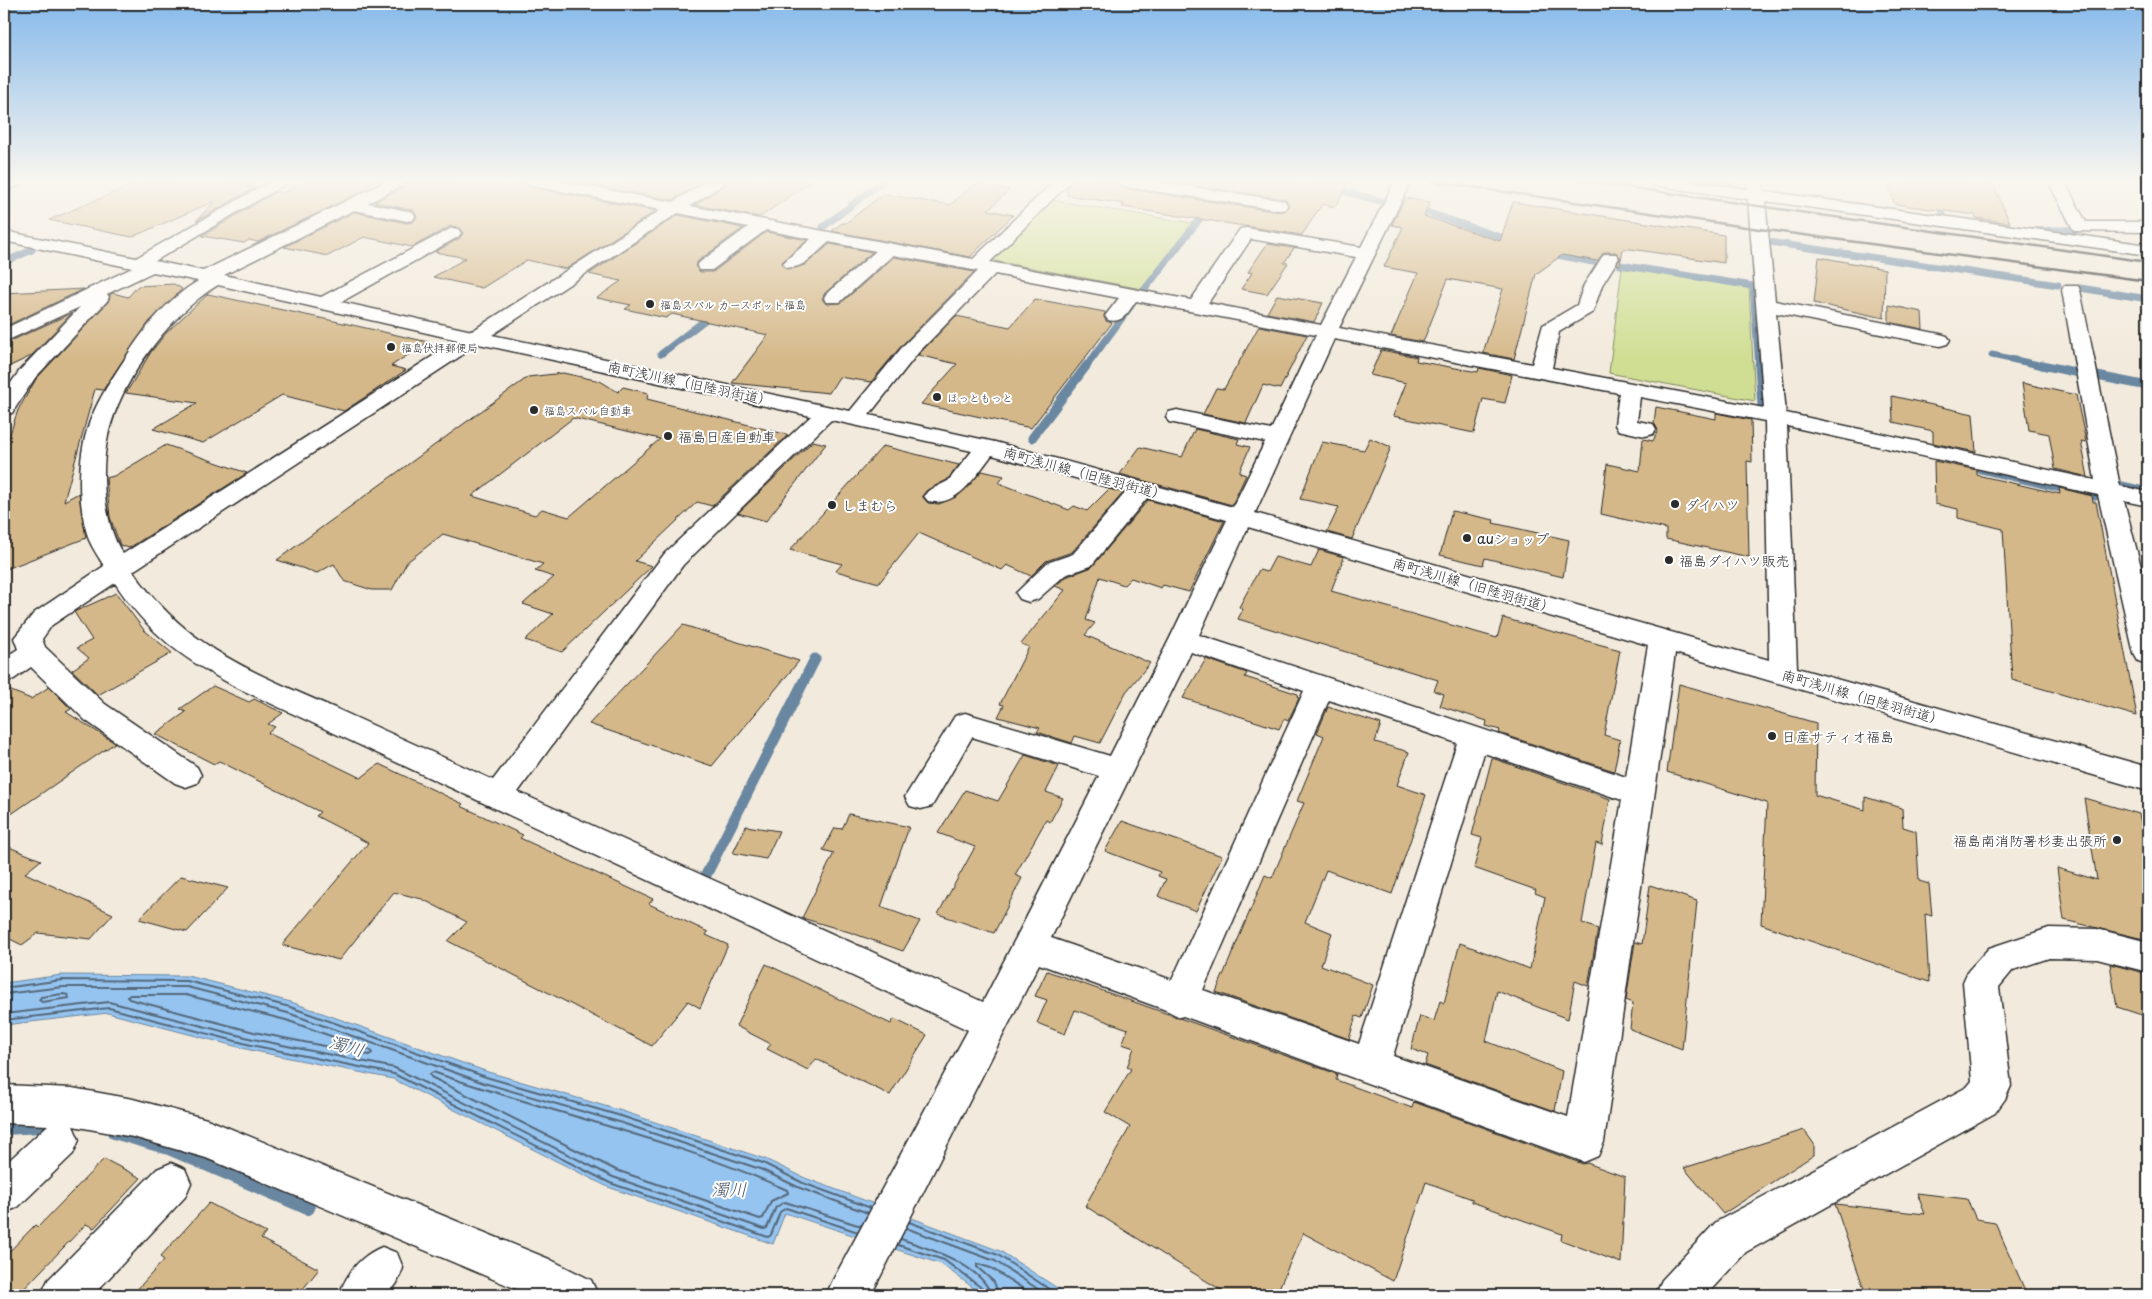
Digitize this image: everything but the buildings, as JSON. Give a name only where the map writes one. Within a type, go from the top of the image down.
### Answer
[{"type":"street","name":"南町浅川線（旧陸羽街道）","points":[[31,242],[210,278],[473,337],[987,447],[1239,516],[2148,779]]},
{"type":"street","points":[[4,336],[104,290],[182,242]]},
{"type":"street","points":[[279,242],[210,278],[187,295],[160,323],[108,404],[100,426],[93,484],[95,508],[102,541],[136,597],[177,639],[248,681],[990,1023]]},
{"type":"street","points":[[324,303],[436,242]]},
{"type":"street","points":[[186,775],[95,712],[33,652],[28,638],[43,619],[620,242]]},
{"type":"street","points":[[706,266],[739,242]]},
{"type":"street","points":[[792,263],[819,242]]},
{"type":"street","points":[[856,242],[1328,330],[1776,417],[2148,499]]},
{"type":"street","points":[[856,418],[911,350],[1006,242]]},
{"type":"street","points":[[1197,306],[1240,242]]},
{"type":"street","points":[[1298,242],[1367,253]]},
{"type":"street","points":[[848,1295],[990,1023],[1183,640],[1239,516],[1373,242]]},
{"type":"street","points":[[1760,242],[1776,417],[1783,674]]},
{"type":"street","points":[[2086,242],[2148,250]]},
{"type":"street","points":[[833,298],[890,248]]},
{"type":"street","points":[[1541,372],[1550,329],[1586,308],[1592,285],[1610,258]]},
{"type":"street","points":[[4,408],[11,385],[27,374],[98,300],[104,290]]},
{"type":"street","points":[[2071,290],[2108,490],[2141,617],[2148,654]]},
{"type":"street","points":[[1115,316],[1132,294]]},
{"type":"street","points":[[1767,305],[1940,340]]},
{"type":"street","points":[[1630,389],[1626,426],[1645,429]]},
{"type":"street","points":[[498,796],[674,558],[827,412]]},
{"type":"street","points":[[1177,417],[1277,438]]},
{"type":"street","points":[[936,496],[956,486],[987,447]]},
{"type":"street","points":[[1028,593],[1056,569],[1082,560],[1142,489]]},
{"type":"street","points":[[1183,640],[1639,793]]},
{"type":"street","points":[[1028,945],[1180,1001],[1584,1142],[1663,640]]},
{"type":"street","points":[[4,672],[33,652]]},
{"type":"street","points":[[1180,1001],[1321,685]]},
{"type":"street","points":[[921,797],[964,724],[1118,770]]},
{"type":"street","points":[[1370,1068],[1474,738]]},
{"type":"street","points":[[1677,1295],[1731,1236],[1981,1100],[1992,1086],[1981,982],[2001,959],[2049,943],[2097,944],[2148,957]]},
{"type":"street","points":[[4,1104],[72,1108],[133,1118],[208,1139],[534,1274],[576,1295]]},
{"type":"street","points":[[4,1193],[59,1140]]},
{"type":"street","points":[[63,1295],[171,1182]]},
{"type":"green space","points":[[1009,242],[1178,242],[1142,289],[990,260]]},
{"type":"green space","points":[[1622,267],[1749,288],[1755,401],[1609,373]]},
{"type":"water","name":"濁川","points":[[62,975],[188,976],[291,1002],[488,1072],[622,1111],[765,1159],[805,1178],[1000,1251],[1068,1295],[983,1295],[941,1264],[785,1213],[773,1244],[608,1187],[393,1079],[250,1050],[108,1013],[4,1025],[4,983]]},
{"type":"waterway","points":[[1145,289],[1182,242]]},
{"type":"waterway","points":[[1769,242],[2058,285]]},
{"type":"waterway","points":[[4,262],[32,250]]},
{"type":"waterway","points":[[1547,253],[1593,262]]},
{"type":"waterway","points":[[1620,265],[1753,286],[1759,367]]},
{"type":"waterway","points":[[2080,288],[2148,299]]},
{"type":"waterway","points":[[1086,367],[1131,306]]},
{"type":"waterway","points":[[661,354],[714,313]]},
{"type":"waterway","points":[[1992,355],[2048,367]]},
{"type":"waterway","points":[[1032,438],[1087,365]]},
{"type":"waterway","points":[[1759,365],[1762,406]]},
{"type":"waterway","points":[[2042,365],[2074,372]]},
{"type":"waterway","points":[[2092,375],[2148,386]]},
{"type":"waterway","points":[[1977,468],[2095,496]]},
{"type":"waterway","points":[[2113,484],[2148,492]]},
{"type":"waterway","points":[[705,877],[815,659]]},
{"type":"waterway","points":[[4,1128],[60,1125]]},
{"type":"waterway","points":[[114,1132],[169,1148],[308,1208]]},
{"type":"railway","points":[[1853,242],[2148,281]]},
{"type":"railway","points":[[2006,242],[2148,262]]},
{"type":"place","name":"福島スバル カースポット福島","points":[[650,304]]},
{"type":"place","name":"福島伏拝郵便局","points":[[391,347]]},
{"type":"place","name":"ほっともっと","points":[[937,397]]},
{"type":"place","name":"福島スバル自動車","points":[[534,410]]},
{"type":"place","name":"福島日産自動車","points":[[668,436]]},
{"type":"place","name":"ダイハツ","points":[[1675,504]]},
{"type":"place","name":"しまむら","points":[[832,505]]},
{"type":"place","name":"auショップ","points":[[1467,538]]},
{"type":"place","name":"福島ダイハツ販売","points":[[1669,560]]},
{"type":"place","name":"日産サティオ福島","points":[[1772,736]]},
{"type":"place","name":"福島南消防署杉妻出張所","points":[[2117,840]]}]
